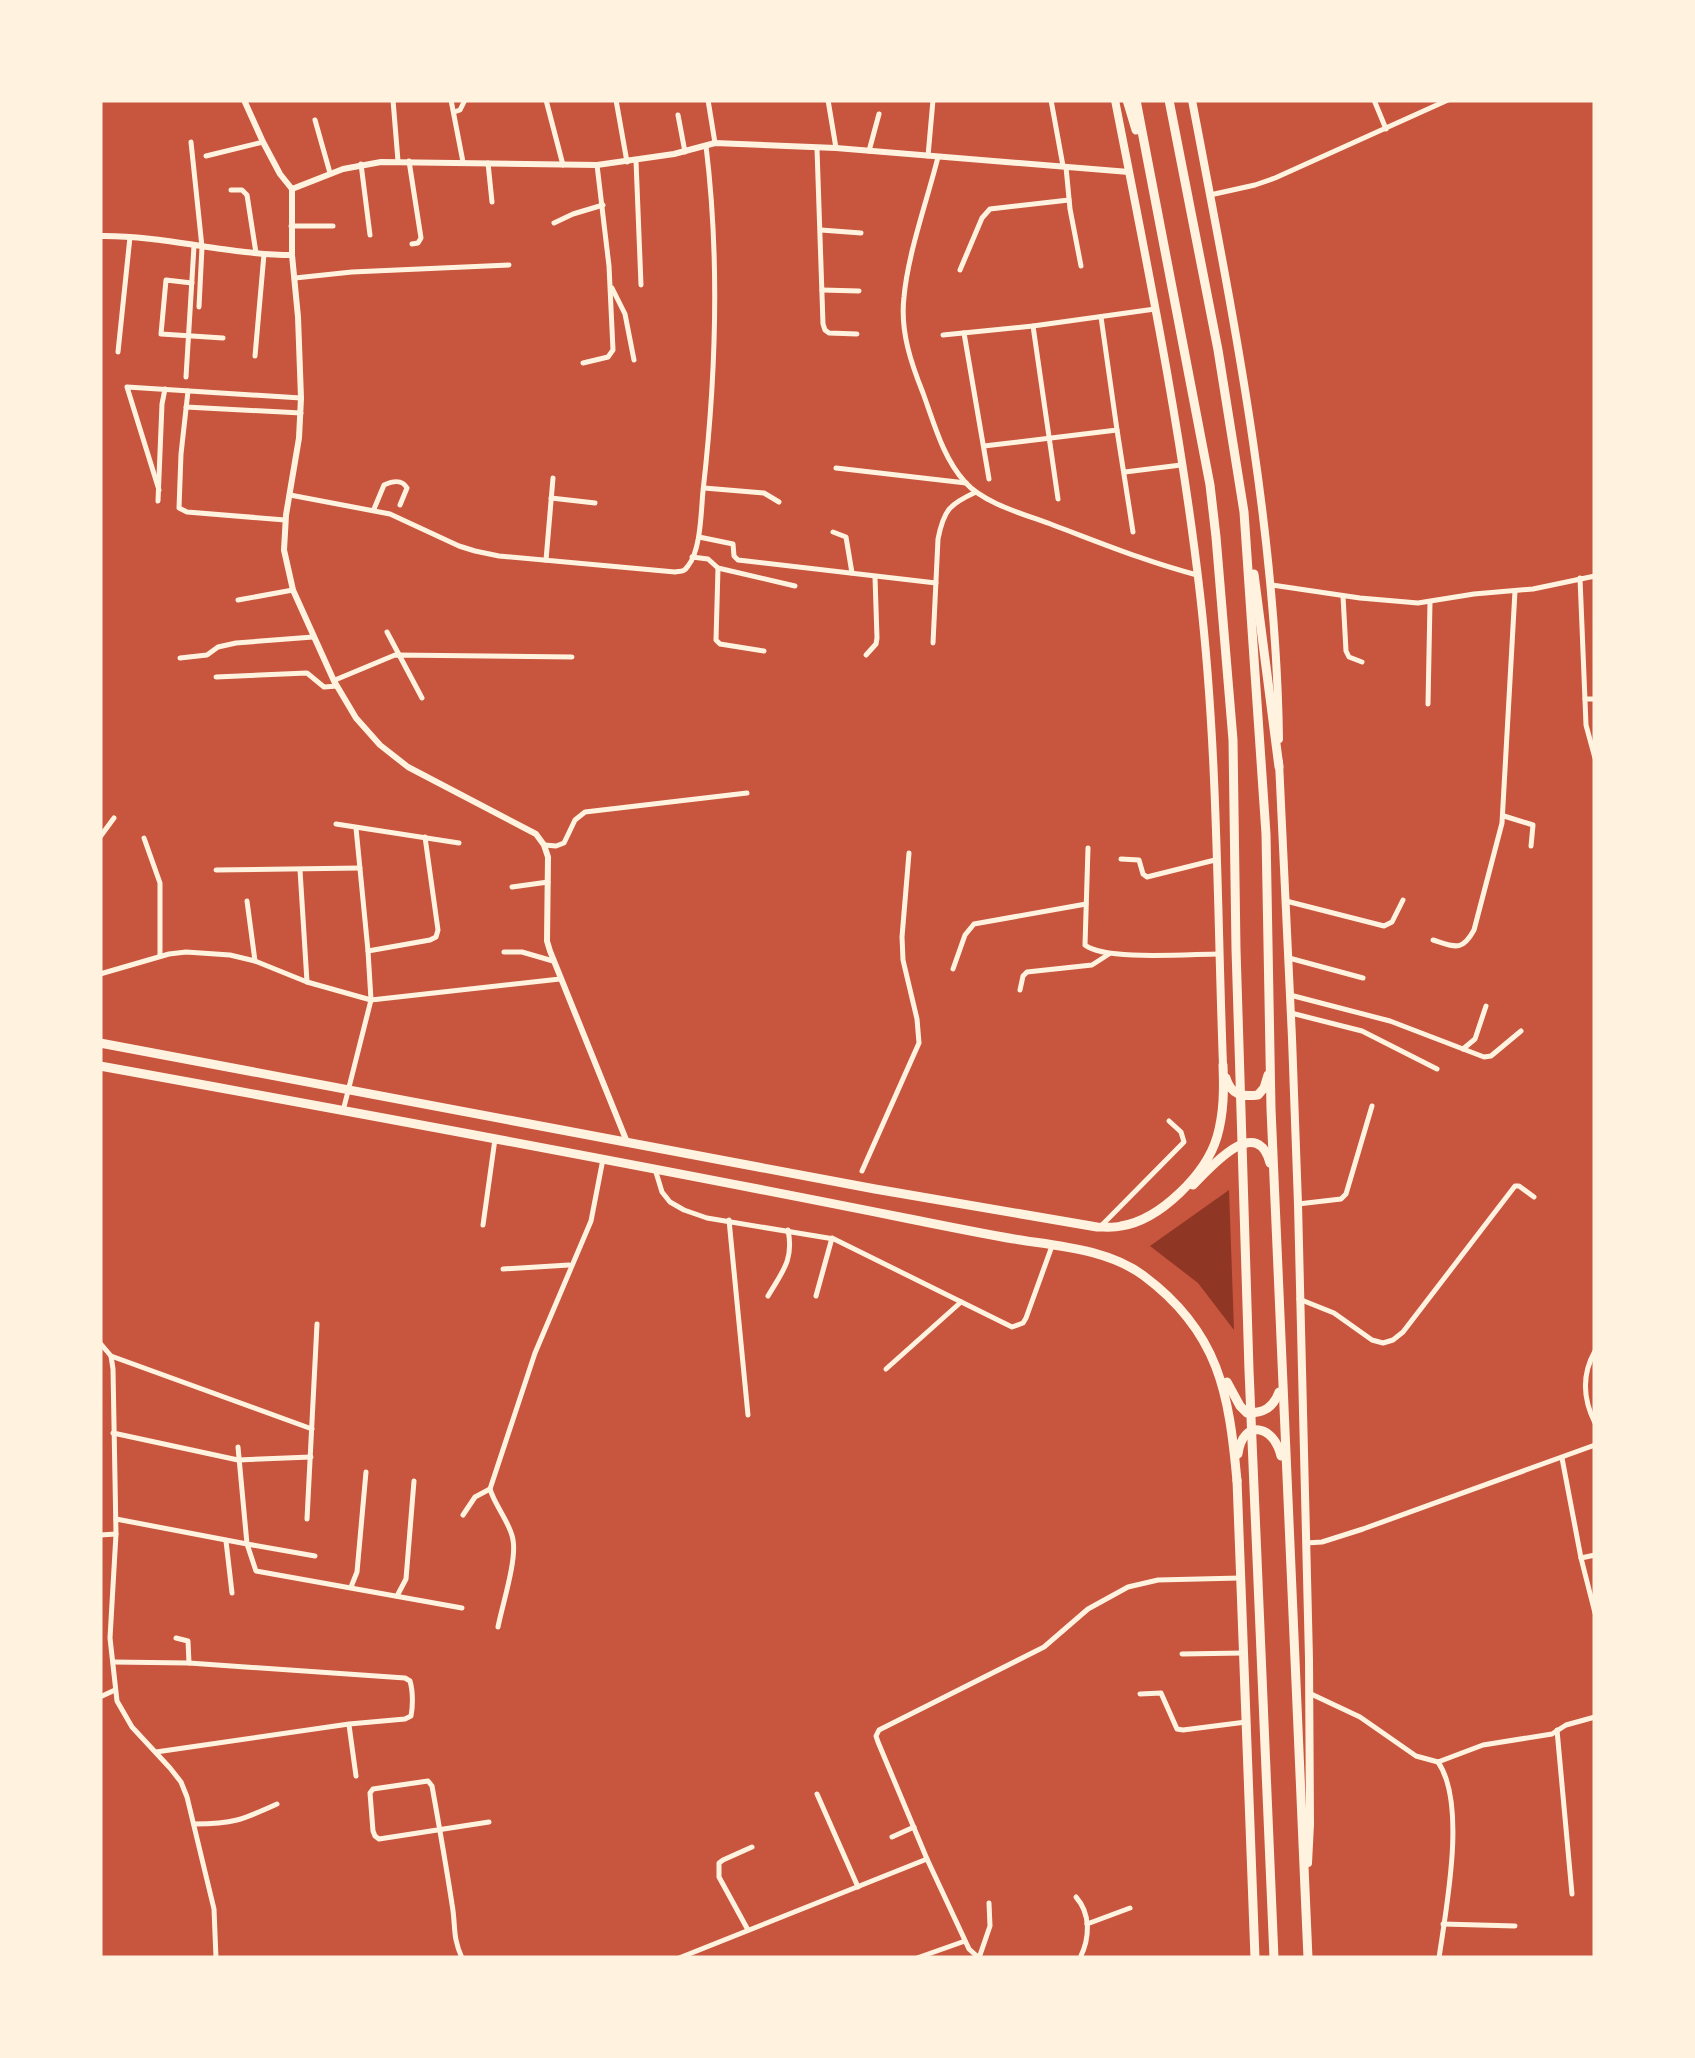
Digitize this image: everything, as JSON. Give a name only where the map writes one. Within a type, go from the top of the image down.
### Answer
[{"type":"highway","points":[[1128,100],[1152,191]]},
{"type":"highway","points":[[1136,100],[1210,485],[1233,740],[1250,1389],[1274,1958]]},
{"type":"highway","points":[[1172,100],[1244,512],[1279,767]]},
{"type":"highway","points":[[1244,512],[1266,834],[1281,1370],[1308,1958]]},
{"type":"highway","points":[[100,1043],[1100,1227],[1144,1219],[1194,1185],[1230,1150],[1245,1142],[1256,1143],[1268,1153],[1275,1201]]},
{"type":"highway","points":[[1223,1065],[1228,1086],[1237,1095],[1248,1097],[1258,1095],[1264,1088],[1271,1068]]},
{"type":"highway","points":[[1171,1201],[1191,1180],[1216,1141],[1224,1093],[1223,1065]]},
{"type":"highway","points":[[100,1066],[1078,1250],[1142,1274],[1174,1301],[1197,1329],[1216,1365],[1232,1429],[1255,1958]]},
{"type":"highway","points":[[834,1204],[837,1181]]},
{"type":"highway","points":[[1216,1365],[1247,1413],[1263,1412],[1275,1402],[1281,1370]]},
{"type":"highway","points":[[1237,1484],[1240,1439],[1256,1430],[1277,1441],[1287,1488]]},
{"type":"main road","points":[[1115,100],[1182,465],[1197,575],[1211,710],[1223,1065]]},
{"type":"main road","points":[[1192,100],[1232,306],[1272,585],[1298,1204],[1309,1693],[1310,1824],[1306,1879]]},
{"type":"street","points":[[244,100],[280,174],[292,189],[301,413],[284,550],[293,590],[336,683],[356,718],[380,745],[408,767],[536,834],[544,845],[548,856],[547,941],[627,1142]]},
{"type":"street","points":[[393,100],[398,161]]},
{"type":"street","points":[[452,100],[463,162]]},
{"type":"street","points":[[454,112],[460,110],[465,100]]},
{"type":"street","points":[[546,100],[563,165]]},
{"type":"street","points":[[616,100],[632,161],[642,285]]},
{"type":"street","points":[[708,100],[716,143]]},
{"type":"street","points":[[828,100],[836,148]]},
{"type":"street","points":[[928,156],[933,100]]},
{"type":"street","points":[[1051,100],[1080,266]]},
{"type":"street","points":[[1374,100],[1386,128]]},
{"type":"street","points":[[1210,195],[1275,178],[1447,100]]},
{"type":"street","points":[[869,151],[879,114]]},
{"type":"street","points":[[678,115],[684,152]]},
{"type":"street","points":[[315,120],[330,173]]},
{"type":"street","points":[[191,142],[198,307]]},
{"type":"street","points":[[206,156],[263,142]]},
{"type":"street","points":[[292,189],[362,164],[409,161],[597,165],[684,152],[716,143],[836,148],[1129,172]]},
{"type":"street","points":[[290,494],[390,514],[475,551],[675,572],[688,567],[698,537],[709,442],[715,301],[706,146]]},
{"type":"street","points":[[817,148],[825,330],[856,334]]},
{"type":"street","points":[[938,157],[907,277],[903,318],[913,369],[947,456],[976,492],[1015,511],[1152,563],[1197,575]]},
{"type":"street","points":[[409,161],[421,238],[412,244]]},
{"type":"street","points":[[488,163],[492,202]]},
{"type":"street","points":[[362,164],[370,235]]},
{"type":"street","points":[[583,363],[612,355],[614,350],[597,165]]},
{"type":"street","points":[[231,190],[242,190],[248,195],[260,253],[255,356]]},
{"type":"street","points":[[960,270],[982,218],[990,209],[1069,200]]},
{"type":"street","points":[[554,224],[602,205]]},
{"type":"street","points":[[292,226],[333,226]]},
{"type":"street","points":[[821,230],[861,233]]},
{"type":"street","points":[[100,236],[292,255]]},
{"type":"street","points":[[118,352],[130,236]]},
{"type":"street","points":[[186,377],[198,247]]},
{"type":"street","points":[[296,278],[509,265]]},
{"type":"street","points":[[192,282],[166,280],[161,334],[222,338]]},
{"type":"street","points":[[610,286],[624,314],[634,360]]},
{"type":"street","points":[[822,290],[859,291]]},
{"type":"street","points":[[942,335],[1155,309]]},
{"type":"street","points":[[1101,318],[1134,532]]},
{"type":"street","points":[[1032,326],[1058,499]]},
{"type":"street","points":[[964,333],[989,479]]},
{"type":"street","points":[[159,490],[127,387],[301,398]]},
{"type":"street","points":[[158,501],[165,389]]},
{"type":"street","points":[[188,391],[179,508],[187,512],[286,520]]},
{"type":"street","points":[[186,407],[301,413]]},
{"type":"street","points":[[984,446],[1118,430]]},
{"type":"street","points":[[1125,472],[1182,465]]},
{"type":"street","points":[[836,468],[966,483]]},
{"type":"street","points":[[546,560],[553,478]]},
{"type":"street","points":[[374,510],[384,485],[391,482],[405,484],[407,488],[400,506]]},
{"type":"street","points":[[704,488],[764,493],[779,502]]},
{"type":"street","points":[[933,643],[938,539],[945,512],[976,492]]},
{"type":"street","points":[[552,498],[594,503]]},
{"type":"street","points":[[833,532],[846,537],[852,573]]},
{"type":"street","points":[[698,537],[733,544],[738,560],[936,582]]},
{"type":"street","points":[[692,556],[708,560],[718,568],[795,586]]},
{"type":"street","points":[[718,568],[716,640],[720,644],[764,651]]},
{"type":"street","points":[[866,655],[878,638],[875,576]]},
{"type":"street","points":[[1272,585],[1409,603],[1515,591],[1595,576]]},
{"type":"street","points":[[1580,578],[1586,725],[1595,758]]},
{"type":"street","points":[[238,600],[293,590]]},
{"type":"street","points":[[1433,940],[1461,946],[1467,943],[1474,930],[1503,816],[1515,591]]},
{"type":"street","points":[[1344,596],[1346,651],[1362,662]]},
{"type":"street","points":[[1428,704],[1430,602]]},
{"type":"street","points":[[387,632],[422,698]]},
{"type":"street","points":[[180,658],[207,654],[236,643],[313,637]]},
{"type":"street","points":[[216,677],[307,673],[324,687],[400,654],[572,656]]},
{"type":"street","points":[[1585,699],[1595,698]]},
{"type":"street","points":[[544,845],[564,843],[574,820],[585,812],[747,793]]},
{"type":"street","points":[[1503,816],[1534,824],[1531,846]]},
{"type":"street","points":[[100,837],[114,818]]},
{"type":"street","points":[[336,824],[459,843]]},
{"type":"street","points":[[343,1110],[370,1000],[356,828]]},
{"type":"street","points":[[368,951],[436,937],[425,837]]},
{"type":"street","points":[[144,838],[160,884],[160,956]]},
{"type":"street","points":[[1088,848],[1085,945],[1109,954],[1218,954]]},
{"type":"street","points":[[862,1171],[919,1043],[903,960],[908,853]]},
{"type":"street","points":[[1121,859],[1140,860],[1147,877],[1215,860]]},
{"type":"street","points":[[216,870],[360,868]]},
{"type":"street","points":[[300,870],[307,982]]},
{"type":"street","points":[[512,887],[548,882]]},
{"type":"street","points":[[1286,901],[1384,926],[1392,922],[1402,900]]},
{"type":"street","points":[[247,901],[254,961]]},
{"type":"street","points":[[952,969],[965,934],[974,924],[1086,904]]},
{"type":"street","points":[[504,952],[522,952],[554,962]]},
{"type":"street","points":[[1020,990],[1022,976],[1027,972],[1092,965],[1109,954]]},
{"type":"street","points":[[100,974],[160,956],[230,955],[370,1000],[560,979]]},
{"type":"street","points":[[1288,958],[1364,978]]},
{"type":"street","points":[[1290,994],[1390,1021],[1484,1057],[1491,1056],[1521,1031]]},
{"type":"street","points":[[1464,1049],[1475,1038],[1486,1006]]},
{"type":"street","points":[[1291,1014],[1362,1030],[1436,1069]]},
{"type":"street","points":[[1298,1204],[1341,1199],[1346,1194],[1372,1106]]},
{"type":"street","points":[[1100,1227],[1184,1142],[1181,1132],[1169,1122]]},
{"type":"street","points":[[483,1225],[495,1138]]},
{"type":"street","points":[[498,1628],[514,1539],[490,1489],[534,1353],[590,1221],[603,1159]]},
{"type":"street","points":[[655,1170],[662,1192],[684,1210],[707,1218],[832,1238],[1012,1327],[1023,1324],[1052,1246]]},
{"type":"street","points":[[1300,1299],[1334,1313],[1372,1340],[1394,1340],[1515,1186],[1534,1197]]},
{"type":"street","points":[[729,1220],[748,1415]]},
{"type":"street","points":[[768,1296],[790,1256],[788,1230]]},
{"type":"street","points":[[816,1296],[832,1238]]},
{"type":"street","points":[[502,1269],[571,1265]]},
{"type":"street","points":[[886,1369],[961,1302]]},
{"type":"street","points":[[307,1519],[317,1324]]},
{"type":"street","points":[[100,1343],[111,1356],[312,1429]]},
{"type":"street","points":[[1595,1351],[1589,1362],[1585,1396],[1595,1423]]},
{"type":"street","points":[[111,1356],[116,1534],[110,1638],[117,1701],[124,1715],[180,1782],[214,1909],[216,1958]]},
{"type":"street","points":[[113,1433],[238,1460],[311,1457]]},
{"type":"street","points":[[1306,1543],[1364,1529],[1595,1445]]},
{"type":"street","points":[[238,1448],[247,1544],[256,1571],[462,1608]]},
{"type":"street","points":[[1562,1458],[1595,1613]]},
{"type":"street","points":[[351,1588],[357,1572],[366,1472]]},
{"type":"street","points":[[396,1596],[406,1579],[414,1481]]},
{"type":"street","points":[[463,1515],[475,1496],[490,1489]]},
{"type":"street","points":[[116,1519],[314,1556]]},
{"type":"street","points":[[100,1535],[116,1534]]},
{"type":"street","points":[[226,1540],[232,1593]]},
{"type":"street","points":[[1581,1558],[1595,1555]]},
{"type":"street","points":[[989,1904],[990,1926],[979,1958],[965,1941],[927,1859],[878,1742],[879,1730],[1044,1647],[1088,1610],[1128,1587],[1158,1580],[1240,1578]]},
{"type":"street","points":[[176,1638],[188,1640],[190,1663]]},
{"type":"street","points":[[1182,1654],[1242,1652]]},
{"type":"street","points":[[113,1662],[190,1663],[410,1681],[410,1716],[405,1719],[154,1752]]},
{"type":"street","points":[[100,1697],[116,1690]]},
{"type":"street","points":[[1140,1694],[1161,1693],[1177,1729],[1246,1722]]},
{"type":"street","points":[[1309,1693],[1360,1718],[1416,1756],[1438,1762],[1484,1745],[1544,1736],[1566,1724],[1595,1716]]},
{"type":"street","points":[[349,1724],[356,1776]]},
{"type":"street","points":[[1558,1730],[1572,1894]]},
{"type":"street","points":[[1438,1762],[1446,1773],[1452,1811],[1452,1851],[1439,1958]]},
{"type":"street","points":[[462,1958],[453,1932],[454,1914],[440,1830],[432,1786],[428,1781],[370,1793],[375,1836],[380,1838],[440,1830],[489,1822]]},
{"type":"street","points":[[817,1794],[858,1887]]},
{"type":"street","points":[[194,1824],[227,1824],[277,1804]]},
{"type":"street","points":[[892,1837],[914,1827]]},
{"type":"street","points":[[748,1930],[719,1877],[718,1868],[722,1860],[752,1847]]},
{"type":"street","points":[[679,1958],[927,1859]]},
{"type":"street","points":[[1076,1897],[1084,1907],[1088,1924],[1080,1958]]},
{"type":"street","points":[[1088,1924],[1130,1908]]},
{"type":"street","points":[[1443,1924],[1515,1926]]},
{"type":"street","points":[[917,1958],[965,1941]]},
{"type":"shaded area","points":[[1229,1190],[1234,1330],[1198,1283],[1150,1246]]}]
